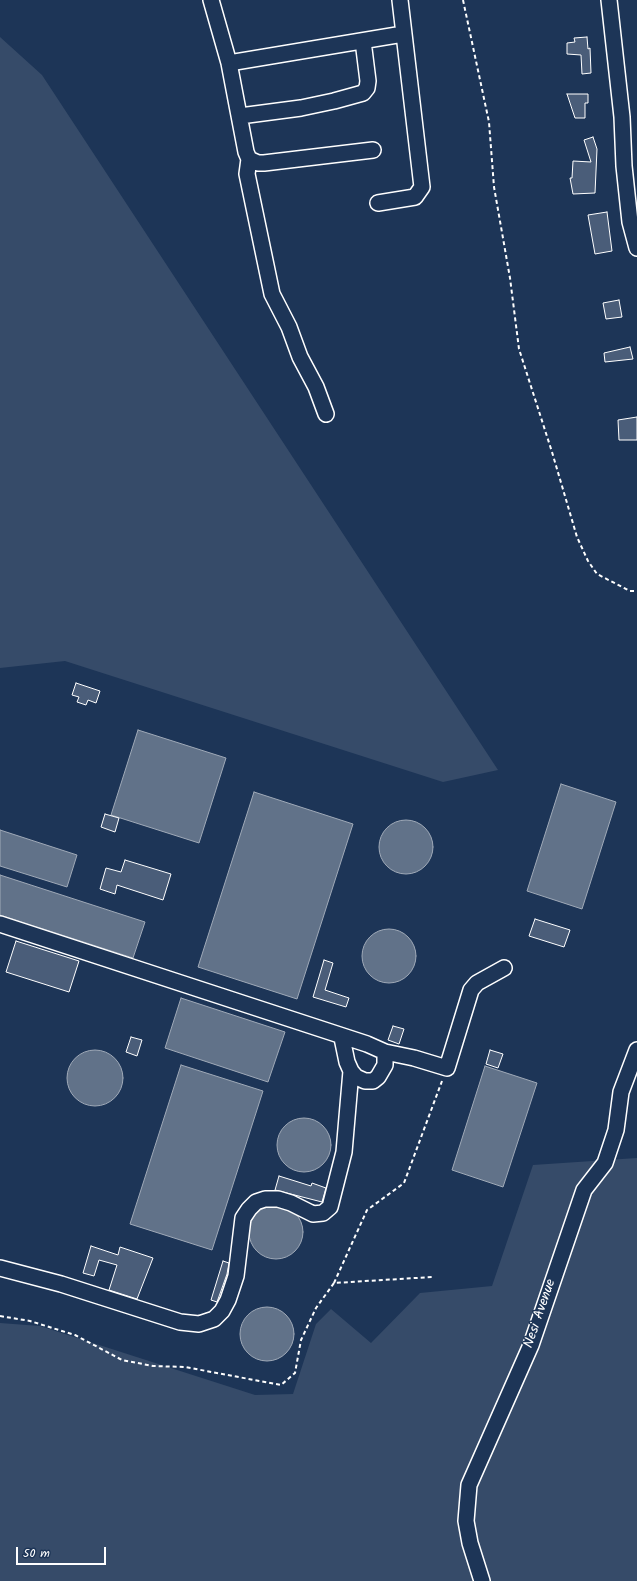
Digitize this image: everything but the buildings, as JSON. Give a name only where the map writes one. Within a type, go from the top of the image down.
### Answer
[{"type":"street","points":[[211,0],[229,63],[246,152],[249,159],[247,174],[272,294],[289,327],[300,357],[316,387],[326,414]]},
{"type":"street","points":[[378,203],[415,197],[422,187],[400,0]]},
{"type":"street","points":[[609,0],[622,117],[630,165],[630,222],[637,248]]},
{"type":"street","points":[[229,63],[403,34]]},
{"type":"street","points":[[240,116],[334,102],[363,93],[367,88],[368,81],[364,40]]},
{"type":"street","points":[[249,159],[258,163],[264,163],[373,150]]},
{"type":"street","points":[[0,924],[342,1038],[367,1044],[385,1052],[414,1058],[447,1068],[471,990],[477,983],[504,968]]},
{"type":"street","points":[[342,1038],[347,1062],[351,1071],[365,1082],[373,1081],[378,1077],[385,1064],[385,1052]]},
{"type":"street","name":"Nesi Avenue","points":[[482,1581],[470,1543],[466,1520],[470,1485],[531,1344],[584,1190],[605,1163],[616,1130],[621,1092],[637,1050]]},
{"type":"street","points":[[0,1268],[42,1279],[180,1322],[199,1324],[214,1319],[228,1300],[236,1276],[243,1218],[256,1202],[265,1198],[278,1199],[291,1203],[313,1214],[323,1214],[330,1207],[344,1152],[351,1071]]},
{"type":"path","points":[[463,0],[489,122],[494,187],[510,278],[519,349],[580,543],[588,561],[597,574],[630,591],[637,591]]},
{"type":"path","points":[[0,1316],[30,1321],[75,1335],[122,1360],[152,1366],[185,1367],[282,1385],[295,1373],[301,1340],[316,1308],[334,1283],[367,1210],[404,1183],[447,1068]]},
{"type":"path","points":[[334,1283],[432,1276]]},
{"type":"shaded area","points":[[0,37],[42,75],[498,770],[443,782],[65,661],[0,668]]},
{"type":"shaded area","points":[[138,730],[226,758],[199,843],[111,815]]},
{"type":"shaded area","points":[[561,784],[616,802],[582,909],[527,891]]},
{"type":"shaded area","points":[[254,792],[353,824],[297,999],[198,967]]},
{"type":"shaded area","points":[[406,820],[416,822],[425,828],[431,837],[433,847],[431,857],[425,866],[416,872],[406,874],[396,872],[387,866],[381,857],[379,847],[381,837],[387,828],[396,822]]},
{"type":"shaded area","points":[[0,830],[77,855],[67,887],[0,866]]},
{"type":"shaded area","points":[[0,875],[145,922],[133,958],[0,915]]},
{"type":"shaded area","points":[[389,929],[399,931],[408,937],[414,946],[416,956],[414,966],[408,975],[399,981],[389,983],[379,981],[370,975],[364,966],[362,956],[364,946],[370,937],[379,931]]},
{"type":"shaded area","points":[[181,998],[285,1032],[268,1082],[165,1048]]},
{"type":"shaded area","points":[[95,1050],[106,1052],[115,1058],[121,1067],[123,1078],[121,1089],[115,1098],[106,1104],[95,1106],[84,1104],[75,1098],[69,1089],[67,1078],[69,1067],[75,1058],[84,1052]]},
{"type":"shaded area","points":[[181,1065],[263,1091],[212,1250],[130,1224]]},
{"type":"shaded area","points":[[485,1066],[537,1083],[503,1187],[452,1170]]},
{"type":"shaded area","points":[[304,1118],[314,1120],[323,1126],[329,1135],[331,1145],[329,1155],[323,1164],[314,1170],[304,1172],[294,1170],[285,1164],[279,1155],[277,1145],[279,1135],[285,1126],[294,1120]]},
{"type":"shaded area","points":[[637,1158],[637,1581],[0,1581],[0,1323],[40,1326],[255,1395],[293,1394],[316,1324],[331,1309],[371,1343],[420,1293],[492,1286],[533,1165]]},
{"type":"shaded area","points":[[276,1205],[286,1207],[295,1213],[301,1222],[303,1232],[301,1242],[295,1251],[286,1257],[276,1259],[266,1257],[257,1251],[251,1242],[249,1232],[251,1222],[257,1213],[266,1207]]},
{"type":"shaded area","points":[[267,1307],[277,1309],[286,1315],[292,1324],[294,1334],[292,1344],[286,1353],[277,1359],[267,1361],[257,1359],[248,1353],[242,1344],[240,1334],[242,1324],[248,1315],[257,1309]]}]
